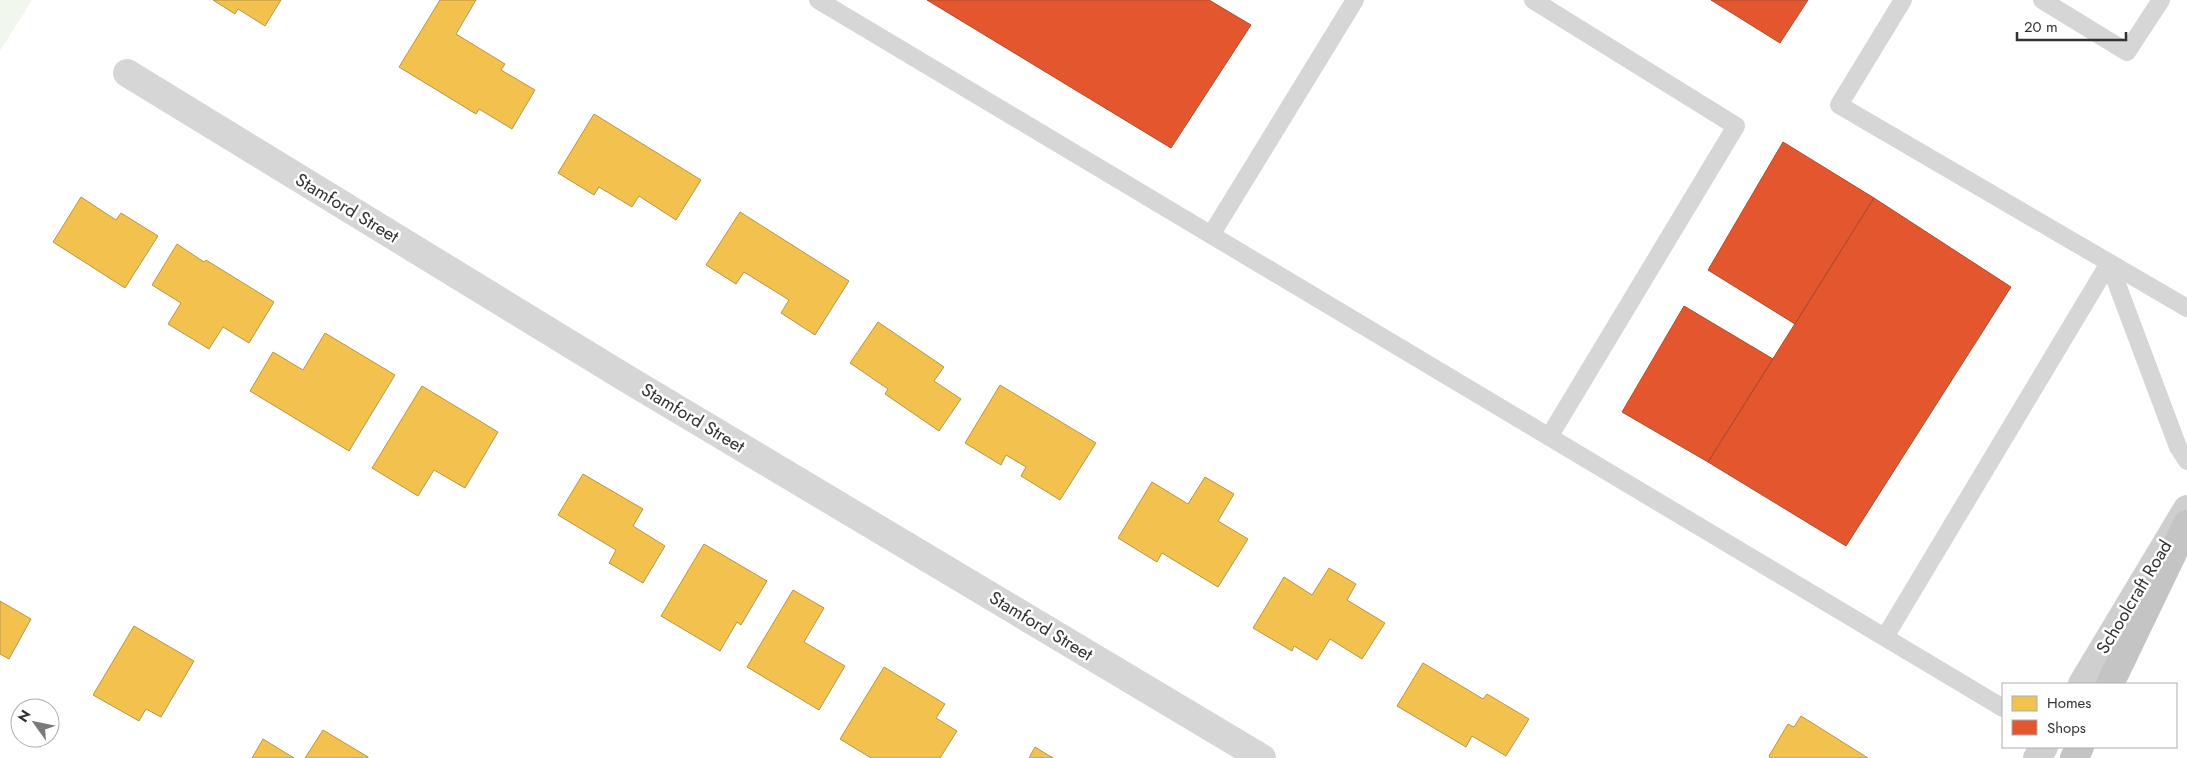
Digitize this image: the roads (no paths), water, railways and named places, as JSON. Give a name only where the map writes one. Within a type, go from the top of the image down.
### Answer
[{"type":"highway","points":[[2110,683],[2187,524]]},
{"type":"main road","name":"Schoolcraft Road","points":[[2083,683],[2187,509]]},
{"type":"street","name":"Stamford Street","points":[[127,73],[624,377],[1262,758]]},
{"type":"lane","points":[[818,0],[2002,707]]},
{"type":"lane","points":[[1210,235],[1355,0]]},
{"type":"lane","points":[[1534,0],[1736,126],[1549,437]]},
{"type":"lane","points":[[1903,0],[1839,104],[2187,308]]},
{"type":"lane","points":[[2042,0],[2127,52],[2161,0]]},
{"type":"lane","points":[[1885,637],[2109,263]]},
{"type":"lane","points":[[2109,263],[2178,447],[2187,461]]}]
